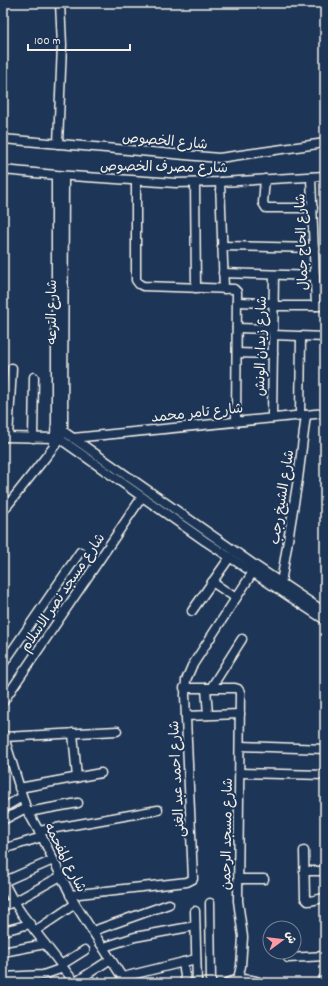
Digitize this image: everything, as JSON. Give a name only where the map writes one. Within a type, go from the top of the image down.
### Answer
[{"type":"street","points":[[58,144],[62,45],[60,3]]},
{"type":"street","name":"شارع الخصوص","points":[[3,139],[220,158],[325,143]]},
{"type":"street","name":"شارع مصرف الخصوص","points":[[3,170],[60,176],[195,183],[325,176]]},
{"type":"street","name":"شارع الترعه","points":[[58,438],[60,176]]},
{"type":"street","name":"شارع الحاج جمال","points":[[312,177],[316,306]]},
{"type":"street","points":[[265,179],[264,205],[266,208],[313,208]]},
{"type":"street","points":[[136,181],[137,282],[143,286],[236,290],[236,421]]},
{"type":"street","points":[[220,182],[224,289]]},
{"type":"street","points":[[195,183],[196,288]]},
{"type":"street","points":[[222,246],[314,248]]},
{"type":"street","points":[[223,273],[315,276]]},
{"type":"street","name":"شارع زيدان الونش","points":[[272,418],[274,275]]},
{"type":"street","points":[[316,292],[325,292]]},
{"type":"street","points":[[237,302],[274,305],[325,306]]},
{"type":"street","points":[[237,328],[301,336],[325,337]]},
{"type":"street","name":"شارع الشيخ رجب","points":[[281,583],[299,473],[303,415],[301,336]]},
{"type":"street","points":[[237,353],[273,354]]},
{"type":"street","points":[[12,368],[6,437],[73,438],[325,612]]},
{"type":"street","points":[[33,438],[34,377]]},
{"type":"street","name":"شارع تامر محمد","points":[[73,438],[325,413]]},
{"type":"street","points":[[58,438],[230,557],[325,620]]},
{"type":"street","points":[[3,511],[7,500],[58,438]]},
{"type":"street","name":"شارع مسجد نصر الاسلام","points":[[3,702],[142,497]]},
{"type":"street","points":[[3,664],[80,552]]},
{"type":"street","points":[[192,611],[230,557]]},
{"type":"street","name":"شارع احمد عبد الغنى","points":[[70,895],[187,882],[193,879],[184,688],[189,673],[253,572]]},
{"type":"street","points":[[212,582],[236,598]]},
{"type":"street","points":[[208,715],[209,688],[242,639]]},
{"type":"street","points":[[184,688],[209,688]]},
{"type":"street","name":"شارع مسجد الرحمن","points":[[209,688],[235,688],[239,690],[239,910],[244,937],[238,981]]},
{"type":"street","points":[[186,716],[240,714]]},
{"type":"street","points":[[4,739],[117,731]]},
{"type":"street","points":[[73,733],[77,778]]},
{"type":"street","name":"شارع المفحمه","points":[[4,739],[27,810],[41,834],[75,904],[124,980]]},
{"type":"street","points":[[240,746],[325,749]]},
{"type":"street","points":[[19,788],[102,773]]},
{"type":"street","points":[[240,773],[325,775]]},
{"type":"street","points":[[3,808],[22,797]]},
{"type":"street","points":[[3,820],[27,810],[78,803]]},
{"type":"street","points":[[3,849],[41,834],[158,810]]},
{"type":"street","points":[[304,851],[304,896],[308,901],[325,898]]},
{"type":"street","points":[[53,860],[3,882],[14,902],[75,983],[111,959]]},
{"type":"street","points":[[304,871],[325,871]]},
{"type":"street","points":[[3,906],[14,902],[61,876]]},
{"type":"street","points":[[239,879],[264,879]]},
{"type":"street","points":[[210,903],[210,983]]},
{"type":"street","points":[[35,931],[75,904]]},
{"type":"street","points":[[93,931],[169,904]]},
{"type":"street","points":[[195,911],[197,983]]},
{"type":"street","points":[[3,931],[30,924]]},
{"type":"street","points":[[104,947],[134,937],[195,926]]},
{"type":"street","points":[[3,952],[45,944]]},
{"type":"street","points":[[3,978],[43,975],[62,967],[85,950]]},
{"type":"street","points":[[302,957],[325,956]]},
{"type":"street","points":[[124,980],[196,959]]},
{"type":"street","points":[[183,962],[186,983]]},
{"type":"street","points":[[228,983],[251,980],[262,983]]}]
